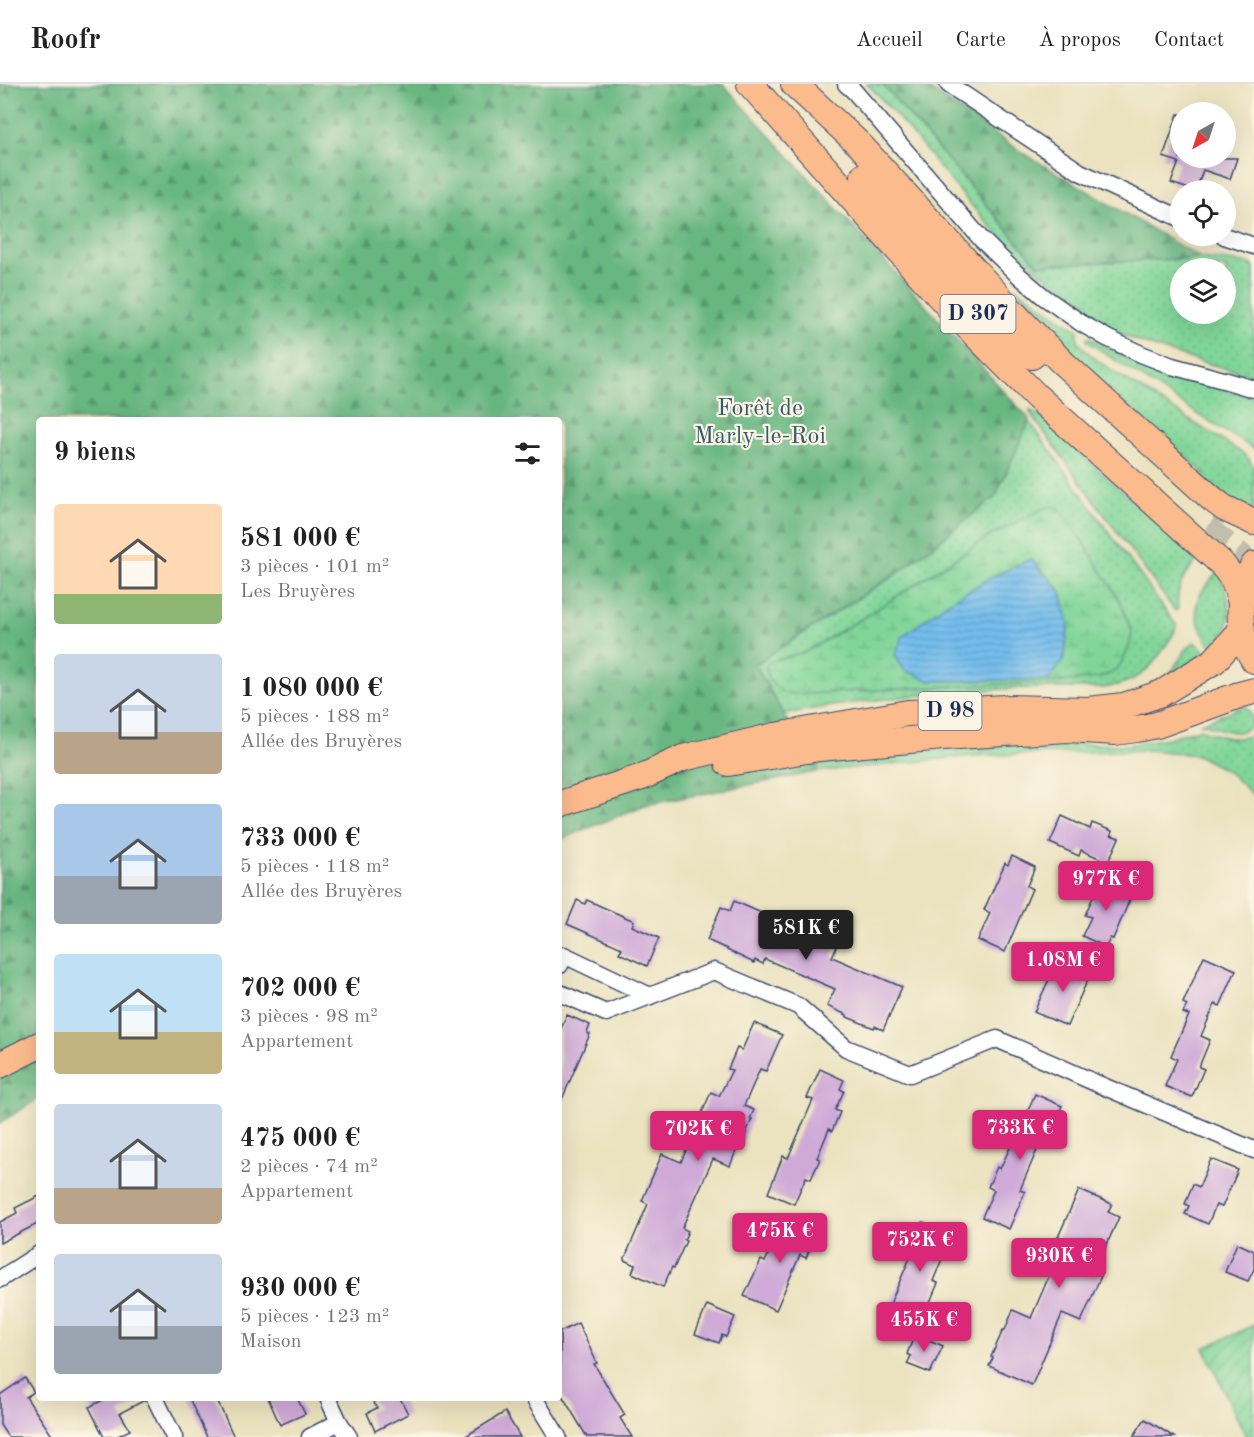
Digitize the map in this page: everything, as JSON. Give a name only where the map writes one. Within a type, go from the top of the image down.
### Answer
[{"type":"main road","points":[[750,84],[957,316],[1037,397],[1221,563],[1234,580],[1241,602]]},
{"type":"main road","name":"D 307","points":[[766,84],[946,281],[1000,336],[1078,412],[1210,523],[1064,387],[967,292],[817,123],[792,84]]},
{"type":"main road","points":[[792,84],[860,145],[1021,321],[1063,363],[1211,498],[1224,508],[1254,522]]},
{"type":"main road","points":[[1254,565],[1248,575],[1240,616],[1249,653],[1254,660]]},
{"type":"main road","name":"D 98","points":[[562,803],[642,777],[684,758],[775,736],[908,713],[1006,708],[1088,710],[1124,706],[1162,693],[1214,661],[1242,630]]},
{"type":"main road","name":"D 98","points":[[642,777],[819,748],[1057,730],[1114,732],[1137,729],[1254,691]]},
{"type":"main road","points":[[0,1065],[36,1047]]},
{"type":"street","points":[[846,84],[982,240],[1044,297],[1081,323],[1141,354],[1172,366],[1254,389]]},
{"type":"street","points":[[948,84],[1080,172],[1170,213]]},
{"type":"street","points":[[1236,240],[1254,246]]},
{"type":"street","points":[[562,960],[564,955],[650,996]]},
{"type":"street","points":[[562,994],[606,1013],[714,971],[798,1006],[846,1048],[910,1074],[997,1039],[1254,1150]]},
{"type":"street","points":[[0,1279],[36,1256]]},
{"type":"street","points":[[156,1401],[174,1437]]},
{"type":"street","points":[[329,1401],[349,1437]]},
{"type":"street","points":[[536,1401],[557,1437]]},
{"type":"street","points":[[310,1437],[339,1422]]},
{"type":"green space","name":"Forêt de Marly-le-Roi","points":[[0,84],[723,84],[1030,420],[995,497],[897,573],[755,664],[787,720],[819,764],[816,772],[645,805],[562,839],[562,417],[36,417],[36,1100],[0,1123]]},
{"type":"green space","points":[[867,84],[882,84],[1038,265],[1170,259],[1170,324],[1236,324],[1236,262],[1251,264],[1254,267],[1254,376],[1147,344],[1086,316],[1088,304],[1028,263],[1010,247],[973,207],[904,124]]},
{"type":"green space","points":[[882,84],[922,84],[1023,153],[1170,240],[1170,246],[1181,246],[1201,258],[1038,265]]},
{"type":"green space","points":[[1014,287],[1078,330],[1078,342],[1093,357],[1248,458],[1254,468],[1254,507],[1250,514],[1202,478],[1205,474],[1150,427],[1081,362]]},
{"type":"green space","points":[[1088,337],[1152,368],[1254,397],[1254,449],[1088,342]]},
{"type":"green space","points":[[1030,410],[1151,517],[1201,556],[1180,586],[1178,609],[1175,611]]},
{"type":"green space","points":[[1029,421],[1176,625],[1172,636],[1153,663],[1132,680],[1102,688],[1014,688],[947,693],[865,701],[783,714],[755,664],[897,574],[995,497]]},
{"type":"green space","points":[[1053,506],[1061,511],[1119,599],[1132,632],[1129,647],[1121,664],[1112,673],[1097,678],[1060,682],[804,694],[783,693],[769,680],[766,666],[769,662],[805,652],[868,615],[988,537],[1044,508]]},
{"type":"green space","points":[[1220,570],[1229,603],[1229,620],[1223,636],[1213,647],[1199,624],[1196,610],[1203,590]]},
{"type":"green space","points":[[1194,642],[1205,653],[1168,677],[1185,651]]},
{"type":"green space","points":[[1245,706],[1252,721],[1251,726],[1240,732],[1227,731],[1201,723]]},
{"type":"green space","points":[[1199,729],[1232,738],[1254,735],[1254,796],[1229,772],[1197,755],[1149,750],[970,756],[816,772],[819,764],[897,754],[989,746],[1061,743],[1126,745],[1168,738]]},
{"type":"green space","points":[[1254,1325],[1254,1437],[1246,1437],[1204,1348]]},
{"type":"water","points":[[1031,559],[1060,590],[1069,623],[1064,659],[1049,680],[930,681],[904,670],[895,655],[903,636],[947,603],[992,577]]},
{"type":"building","points":[[1170,137],[1170,159],[1163,157]]},
{"type":"building","points":[[1177,168],[1234,168],[1230,179],[1203,170],[1200,180],[1172,180]]},
{"type":"building","points":[[1062,816],[1090,829],[1092,823],[1112,831],[1111,835],[1119,838],[1108,862],[1081,850],[1079,856],[1050,843]]},
{"type":"building","points":[[1012,856],[1035,867],[1027,886],[1032,889],[1005,952],[978,940],[990,913],[984,910],[1005,863],[1008,865]]},
{"type":"building","points":[[1101,879],[1133,892],[1113,939],[1110,938],[1106,947],[1082,936],[1091,917],[1085,915]]},
{"type":"building","points":[[577,900],[585,904],[587,900],[634,921],[632,926],[659,938],[647,966],[619,953],[622,948],[567,924]]},
{"type":"building","points":[[734,901],[789,925],[792,917],[840,938],[832,957],[902,987],[883,1030],[847,1017],[827,1006],[835,989],[765,959],[763,964],[755,960],[754,963],[707,940],[721,907],[730,911]]},
{"type":"building","points":[[1204,956],[1236,970],[1220,1006],[1215,1004],[1201,1036],[1210,1040],[1199,1067],[1204,1069],[1192,1097],[1165,1086],[1177,1059],[1171,1056],[1189,1015],[1183,1013],[1187,1005],[1183,1003]]},
{"type":"building","points":[[1064,959],[1087,969],[1084,977],[1088,979],[1067,1026],[1034,1012],[1051,975],[1055,977]]},
{"type":"building","points":[[567,1015],[590,1025],[587,1033],[590,1034],[562,1099],[562,1026]]},
{"type":"building","points":[[754,1023],[782,1035],[766,1071],[760,1069],[744,1106],[754,1110],[740,1147],[738,1146],[730,1166],[713,1159],[682,1228],[688,1231],[684,1240],[686,1241],[663,1287],[632,1273],[635,1265],[624,1260],[648,1204],[642,1201],[662,1154],[681,1162],[711,1092],[719,1096],[732,1070],[728,1069],[737,1048],[742,1050]]},
{"type":"building","points":[[820,1069],[844,1080],[840,1089],[844,1091],[835,1110],[840,1112],[832,1131],[829,1129],[811,1179],[806,1177],[794,1204],[768,1193],[783,1156],[788,1158],[813,1100],[807,1098]]},
{"type":"building","points":[[1035,1094],[1062,1106],[1046,1143],[1041,1141],[1028,1171],[1020,1190],[1025,1192],[1009,1229],[982,1217],[994,1190],[988,1187],[997,1167],[1000,1169],[1013,1141],[1009,1140],[1018,1120],[1023,1122]]},
{"type":"building","points":[[1211,1159],[1238,1170],[1222,1207],[1216,1205],[1208,1224],[1185,1214],[1189,1206],[1185,1204],[1193,1184],[1199,1187]]},
{"type":"building","points":[[1079,1190],[1112,1204],[1108,1212],[1119,1217],[1094,1273],[1101,1276],[1081,1322],[1062,1314],[1032,1385],[989,1366],[993,1358],[991,1357],[1013,1310],[1031,1318],[1061,1248],[1055,1246]]},
{"type":"building","points":[[36,1198],[36,1225],[0,1243],[0,1222],[17,1213],[15,1208]]},
{"type":"building","points":[[790,1218],[814,1228],[811,1236],[814,1238],[806,1258],[800,1255],[776,1310],[744,1296],[761,1260],[765,1262],[777,1234],[782,1237]]},
{"type":"building","points":[[923,1222],[947,1232],[939,1251],[944,1254],[933,1281],[938,1283],[922,1321],[889,1306],[913,1251],[908,1249],[916,1230],[920,1231]]},
{"type":"building","points":[[1237,1243],[1254,1251],[1254,1269],[1248,1281],[1225,1272]]},
{"type":"building","points":[[707,1305],[735,1317],[726,1337],[722,1335],[719,1343],[695,1334]]},
{"type":"building","points":[[578,1323],[597,1363],[594,1364],[625,1415],[620,1418],[632,1437],[587,1437],[562,1395],[562,1331]]},
{"type":"building","points":[[915,1334],[943,1346],[930,1373],[907,1364],[911,1356],[907,1354]]},
{"type":"building","points":[[25,1378],[34,1392],[26,1397],[53,1437],[8,1437],[0,1425],[0,1395]]},
{"type":"building","points":[[101,1401],[143,1401],[120,1413],[130,1430],[116,1437],[104,1437],[89,1407]]},
{"type":"building","points":[[190,1401],[217,1401],[234,1437],[207,1437]]},
{"type":"building","points":[[269,1401],[298,1401],[305,1414],[280,1425]]},
{"type":"building","points":[[373,1401],[402,1401],[408,1414],[375,1431],[367,1413],[377,1408]]},
{"type":"building","points":[[505,1412],[520,1437],[464,1437]]},
{"type":"building","points":[[1145,1419],[1174,1437],[1133,1437]]},
{"type":"tunnel","points":[[1206,528],[1254,567]]}]
